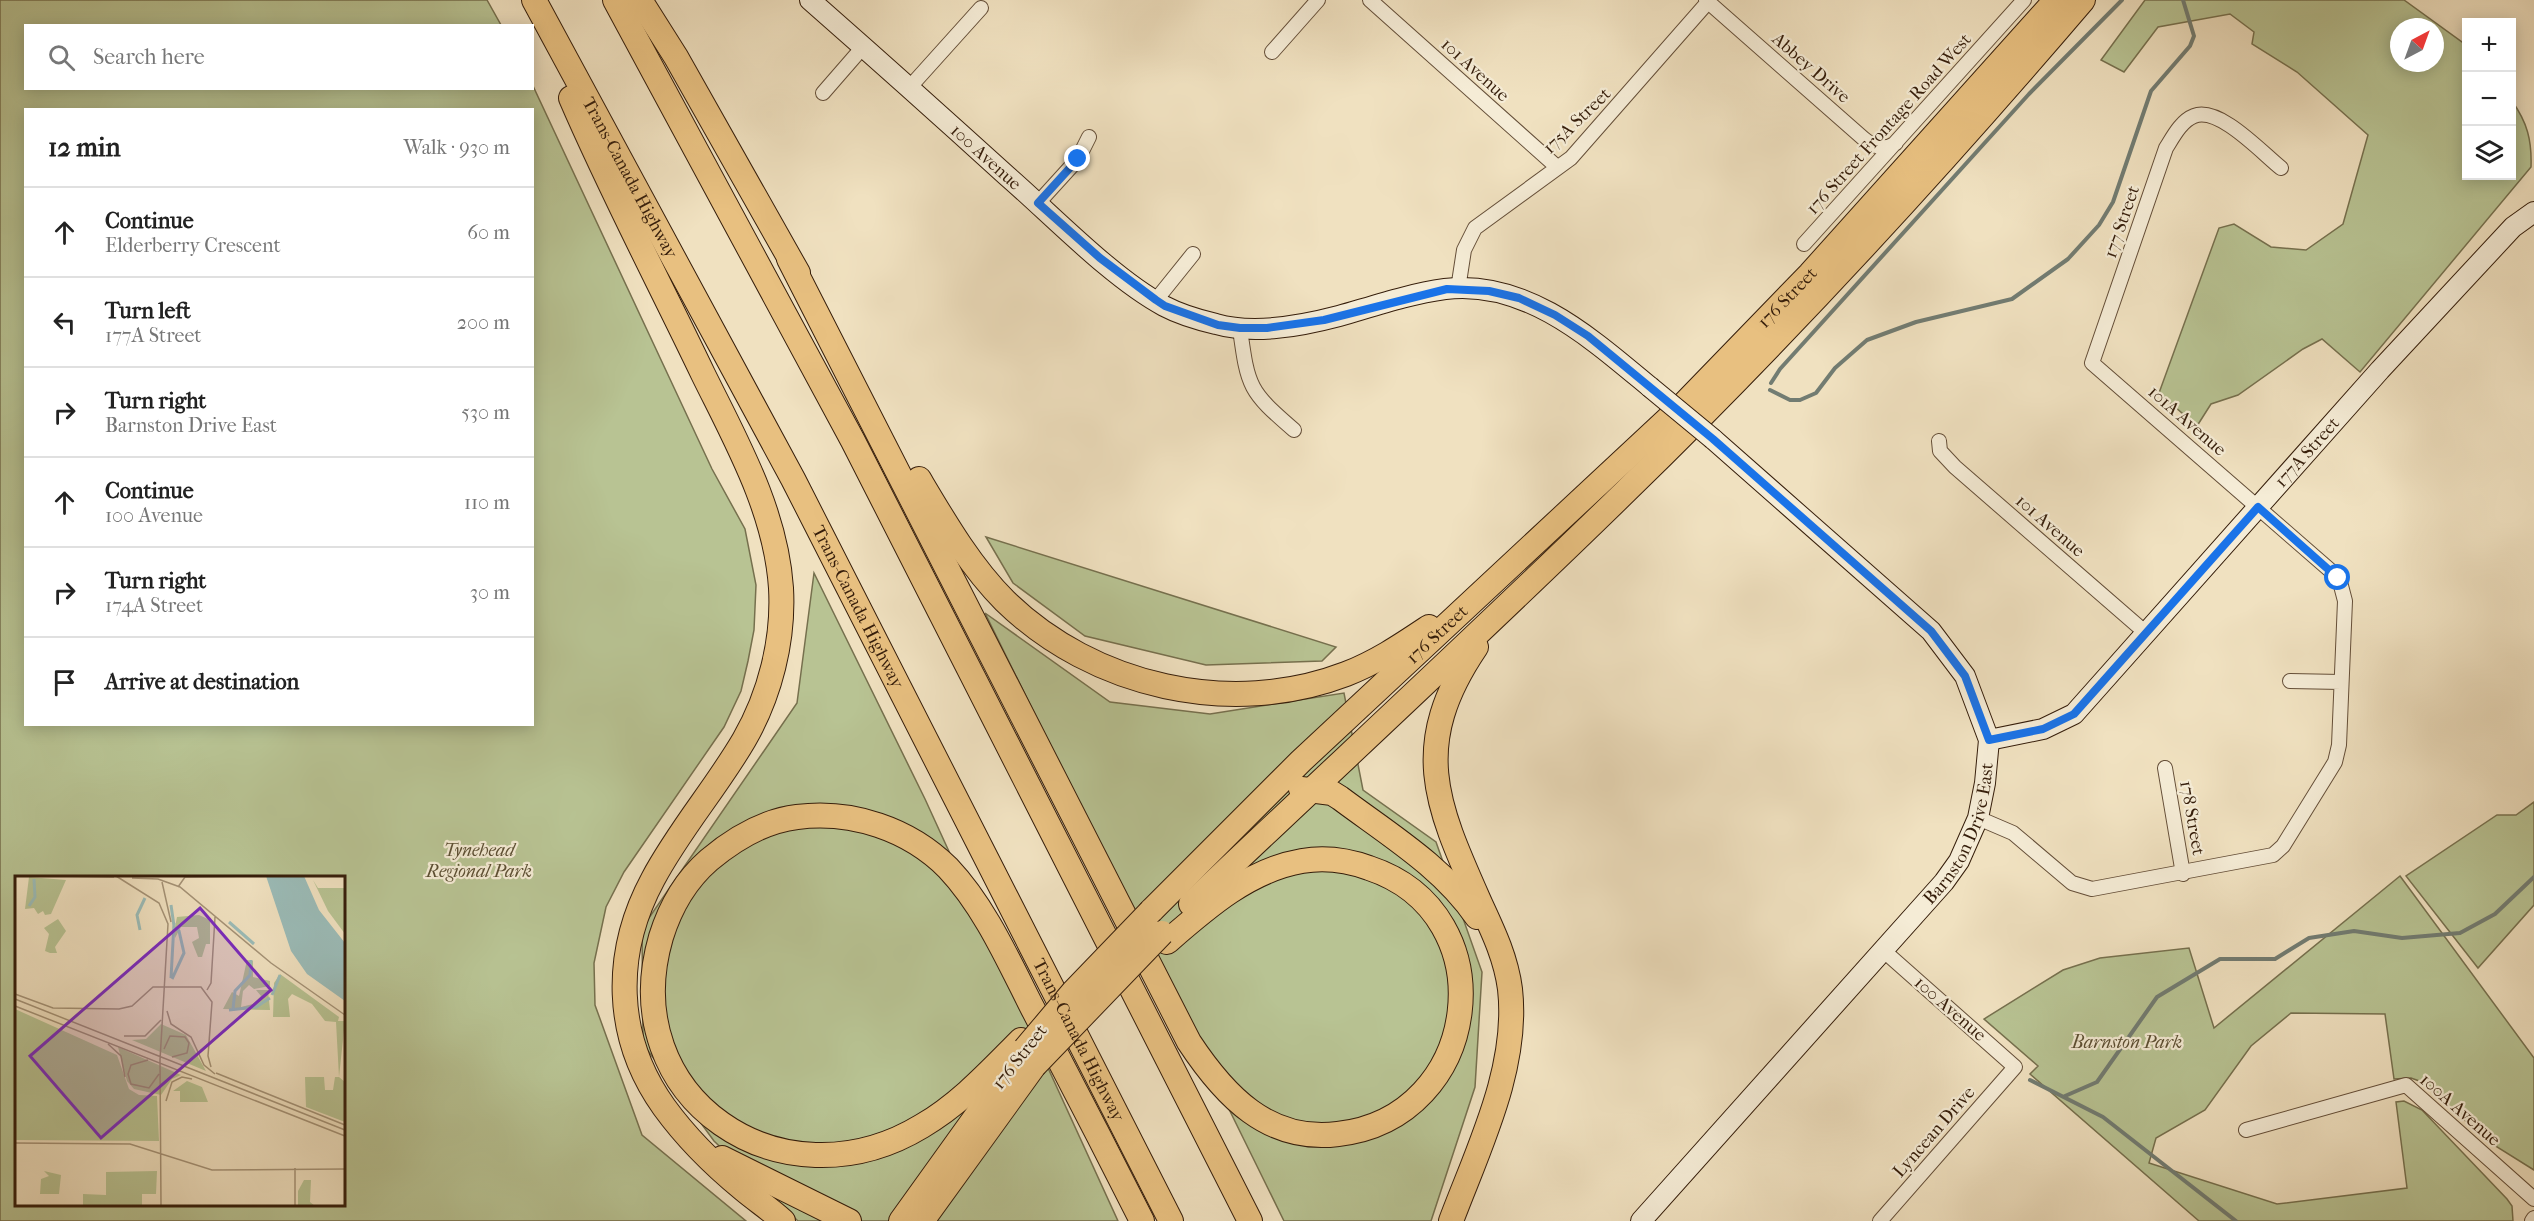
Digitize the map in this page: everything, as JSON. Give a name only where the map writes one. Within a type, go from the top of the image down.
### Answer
[{"type":"highway","points":[[527,0],[581,122],[753,477],[769,527],[781,588],[777,651],[773,672],[744,740],[653,878],[637,914],[627,945],[623,993],[634,1051],[647,1080],[664,1108],[741,1188],[783,1221]]},
{"type":"highway","name":"Trans-Canada Highway","points":[[534,0],[793,478],[1171,1221]]},
{"type":"highway","points":[[615,0],[854,441],[1250,1221]]},
{"type":"highway","points":[[640,0],[676,57],[789,259],[965,553],[1006,601],[1034,626],[1078,654],[1123,675],[1170,688],[1209,694],[1286,690],[1325,681],[1370,664],[1480,596]]},
{"type":"highway","name":"176 Street","points":[[901,1221],[1074,991],[1285,776],[1588,497],[1728,360],[1903,173],[1994,67],[2056,0]]},
{"type":"highway","points":[[2012,83],[2083,0]]},
{"type":"highway","points":[[2012,83],[2095,0]]},
{"type":"highway","name":"176 Street","points":[[922,1221],[1027,1051],[1119,979],[1164,937],[1314,789],[1694,423],[2012,83]]},
{"type":"highway","points":[[789,259],[1189,1042],[1212,1076],[1242,1105],[1276,1125],[1308,1135],[1343,1134],[1392,1118],[1410,1106],[1434,1080],[1453,1047],[1461,1010],[1461,976],[1449,939],[1428,907],[1395,879],[1377,870],[1359,864],[1322,859],[1280,868],[1236,888],[1164,937]]},
{"type":"highway","points":[[1451,1221],[1496,1098],[1509,1044],[1510,988],[1503,954],[1455,846],[1438,799],[1434,759],[1437,734],[1448,695],[1461,669],[1498,614]]},
{"type":"highway","points":[[1159,902],[1238,840],[1294,792],[1314,789],[1332,793],[1419,857],[1470,907],[1503,954]]},
{"type":"highway","points":[[1027,1051],[953,1105],[900,1138],[864,1151],[827,1157],[771,1150],[738,1135],[709,1115],[686,1088],[672,1064],[657,1026],[652,987],[657,950],[666,921],[682,890],[699,869],[724,847],[748,833],[792,818],[832,816],[872,822],[910,839],[930,852],[950,871],[994,936],[1142,1221]]},
{"type":"highway","points":[[690,1137],[735,1166],[849,1221]]},
{"type":"street","name":"100 Avenue","points":[[810,0],[1100,258],[1156,300],[1201,320]]},
{"type":"street","points":[[1272,52],[1318,0]]},
{"type":"street","name":"101 Avenue","points":[[1370,0],[1557,167]]},
{"type":"street","name":"176 Street Frontage Road West","points":[[1804,244],[2024,0]]},
{"type":"street","name":"175A Street","points":[[1458,290],[1464,250],[1475,228],[1571,158],[1627,97],[1707,1]]},
{"type":"street","name":"Abbey Drive","points":[[1707,1],[1864,139],[1877,147],[1886,148],[1898,142]]},
{"type":"street","points":[[909,88],[981,8]]},
{"type":"street","points":[[823,93],[863,47]]},
{"type":"street","name":"177 Street","points":[[2092,363],[2166,148],[2180,128],[2193,116],[2209,114],[2223,120],[2280,168]]},
{"type":"street","points":[[1038,203],[1078,159],[1089,137]]},
{"type":"street","name":"177A Street","points":[[1989,740],[2043,729],[2074,714],[2512,227],[2534,212]]},
{"type":"street","points":[[1156,300],[1193,254]]},
{"type":"street","name":"Barnston Drive East","points":[[1201,320],[1240,328],[1267,328],[1324,320],[1447,289],[1489,291],[1519,298],[1555,315],[1588,336],[1713,439],[1931,631],[1965,676],[1989,740],[1978,818],[1959,861],[1944,882],[1884,951],[1641,1221]]},
{"type":"street","points":[[1240,328],[1251,385],[1260,400],[1294,430]]},
{"type":"street","name":"101A Avenue","points":[[2092,363],[2330,567],[2341,583],[2345,601],[2336,758],[2283,846],[2267,857],[2183,874]]},
{"type":"street","name":"101 Avenue","points":[[1939,441],[1940,451],[1955,467],[2146,633]]},
{"type":"street","points":[[2290,681],[2341,682]]},
{"type":"street","name":"178 Street","points":[[2165,768],[2183,874]]},
{"type":"street","points":[[1978,818],[2013,833],[2072,883],[2092,889],[2183,874]]},
{"type":"street","name":"100 Avenue","points":[[1884,951],[2016,1067]]},
{"type":"street","name":"Lyncean Drive","points":[[1880,1221],[2016,1067]]},
{"type":"street","name":"100A Avenue","points":[[2246,1130],[2406,1085],[2534,1199]]},
{"type":"green space","name":"Tynehead Regional Park","points":[[0,0],[487,0],[500,24],[24,24],[24,90],[534,90],[534,88],[712,469],[745,529],[756,585],[754,630],[741,691],[724,727],[624,872],[606,907],[594,963],[595,1005],[642,1135],[746,1221],[0,1221]]},
{"type":"green space","points":[[2145,0],[2404,0],[2429,18],[2390,18],[2390,72],[2444,72],[2444,29],[2462,42],[2462,180],[2516,180],[2516,108],[2528,132],[2531,167],[2360,372],[2322,339],[2303,349],[2238,395],[2211,404],[2197,426],[2159,393],[2219,228],[2234,224],[2271,247],[2306,250],[2343,224],[2368,135],[2297,72],[2252,44],[2254,32],[2230,14],[2158,27],[2124,72],[2101,60]]},
{"type":"green space","points":[[986,537],[1336,647],[1322,661],[1206,665],[1085,636],[1013,583]]},
{"type":"green space","points":[[814,573],[925,799],[1118,1221],[798,1221],[714,1141],[643,1044],[642,928],[797,703]]},
{"type":"green space","points":[[985,613],[1110,702],[1210,714],[1344,693],[1363,790],[1436,842],[1482,972],[1475,1087],[1431,1221],[1284,1221]]},
{"type":"green space","points":[[2534,802],[2534,905],[2478,968],[2406,876],[2497,815],[2516,815]]},
{"type":"green space","name":"Barnston Park","points":[[2400,876],[2534,1058],[2534,1170],[2489,1142],[2422,1082],[2411,1078],[2394,1079],[2385,1014],[2291,1013],[2251,1046],[2205,1110],[2156,1138],[2149,1163],[2277,1204],[2407,1188],[2396,1102],[2404,1101],[2422,1110],[2507,1199],[2512,1206],[2513,1221],[2199,1221],[2030,1074],[2038,1066],[1984,1019],[2063,970],[2100,958],[2189,948],[2214,1028]]},
{"type":"waterway","points":[[1771,383],[1780,369],[2029,94],[2122,0]]},
{"type":"waterway","points":[[1770,390],[1790,400],[1800,400],[1816,393],[1835,368],[1867,340],[1916,322],[2012,299],[2068,259],[2099,225],[2113,202],[2151,91],[2190,46],[2194,36],[2183,0]]},
{"type":"waterway","points":[[2065,1096],[2097,1082],[2157,997],[2220,959],[2275,959],[2309,938],[2354,931],[2402,938],[2460,933],[2495,914],[2534,877]]},
{"type":"waterway","points":[[2030,1080],[2103,1117],[2236,1221]]},
{"type":"route","points":[[1078,159],[1038,203],[1100,258],[1137,287],[1165,306],[1201,320],[1240,328],[1267,328],[1324,320],[1447,289],[1489,291],[1519,298],[1555,315],[1588,336],[1713,439],[1931,631],[1965,676],[1989,740],[2043,729],[2060,723],[2074,714],[2258,507],[2330,567],[2338,578]]}]
